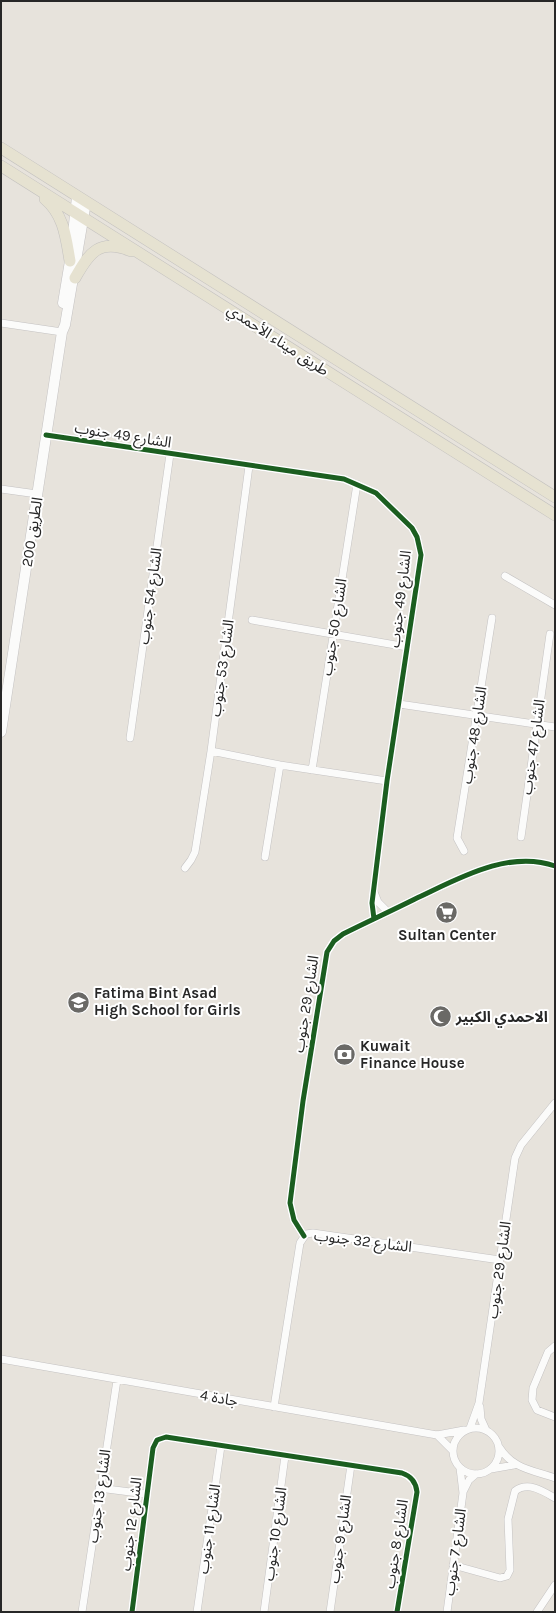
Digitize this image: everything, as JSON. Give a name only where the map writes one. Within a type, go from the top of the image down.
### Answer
[{"type":"main road","name":"طريق ميناء الأحمدي","points":[[1,148],[555,497]]},
{"type":"main road","name":"طريق ميناء الأحمدي","points":[[1,166],[555,515]]},
{"type":"main road","points":[[12,173],[55,210],[60,218],[65,234],[70,261]]},
{"type":"main road","name":"الطريق 200","points":[[62,332],[60,321],[82,199]]},
{"type":"main road","name":"الطريق 200","points":[[1,732],[62,332],[65,325],[75,278],[79,215]]},
{"type":"main road","points":[[75,278],[87,257],[93,251],[105,247],[124,249],[157,263]]},
{"type":"street","points":[[1,323],[62,332]]},
{"type":"street","name":"الشارع 49 جنوب","points":[[46,435],[344,479],[376,493],[412,528],[418,537],[421,556],[387,781],[372,903],[374,919]]},
{"type":"street","name":"الشارع 54 جنوب","points":[[130,738],[170,454]]},
{"type":"street","name":"الشارع 53 جنوب","points":[[185,868],[195,852],[211,751],[249,466]]},
{"type":"street","name":"الشارع 50 جنوب","points":[[312,770],[357,484]]},
{"type":"street","points":[[1,489],[37,494]]},
{"type":"street","points":[[505,576],[555,606]]},
{"type":"street","name":"الشارع 48 جنوب","points":[[464,850],[457,838],[492,618]]},
{"type":"street","points":[[252,620],[407,646]]},
{"type":"street","name":"الشارع 47 جنوب","points":[[521,837],[550,634]]},
{"type":"street","points":[[399,704],[555,727]]},
{"type":"street","points":[[211,751],[280,765],[387,781]]},
{"type":"street","points":[[265,858],[280,765]]},
{"type":"street","points":[[547,864],[555,860]]},
{"type":"street","name":"الشارع 29 جنوب","points":[[304,1236],[294,1220],[290,1203],[303,1101],[327,952],[334,940],[374,919],[486,868],[517,862],[555,866]]},
{"type":"street","points":[[374,889],[378,902],[386,914]]},
{"type":"street","name":"الشارع 29 جنوب","points":[[486,1430],[481,1419],[479,1403],[515,1158],[528,1134],[555,1103]]},
{"type":"street","name":"الشارع 32 جنوب","points":[[274,1407],[300,1243],[304,1236],[313,1233],[500,1260]]},
{"type":"street","points":[[555,1346],[548,1352],[532,1388],[532,1400],[537,1410],[555,1417]]},
{"type":"street","name":"جادة 4","points":[[1,1359],[437,1435],[467,1429]]},
{"type":"street","name":"الشارع 13 جنوب","points":[[82,1612],[99,1488],[117,1380]]},
{"type":"street","name":"الشارع 29 جنوب","points":[[467,1429],[479,1403]]},
{"type":"street","points":[[514,1464],[476,1474],[470,1474],[460,1468],[453,1456],[452,1450],[454,1442],[467,1429],[478,1428],[486,1430],[496,1440],[505,1456],[514,1464],[555,1478]]},
{"type":"street","points":[[437,1435],[452,1450]]},
{"type":"street","name":"الشارع 12 جنوب","points":[[132,1612],[153,1448],[158,1440],[166,1437],[221,1446]]},
{"type":"street","points":[[221,1446],[351,1466]]},
{"type":"street","name":"الشارع 11 جنوب","points":[[197,1612],[221,1446]]},
{"type":"street","points":[[490,1470],[498,1459],[499,1446]]},
{"type":"street","name":"الشارع 10 جنوب","points":[[264,1612],[285,1456]]},
{"type":"street","name":"الشارع 8 جنوب","points":[[351,1466],[402,1473],[413,1480],[417,1492],[397,1612]]},
{"type":"street","name":"الشارع 9 جنوب","points":[[330,1612],[351,1466]]},
{"type":"street","name":"الشارع 7 جنوب","points":[[447,1612],[463,1493],[460,1468]]},
{"type":"street","name":"الشارع 7 جنوب","points":[[463,1493],[469,1480],[476,1474]]},
{"type":"street","points":[[453,1565],[500,1578],[507,1576],[510,1570],[508,1519],[515,1491],[523,1486],[530,1487],[555,1498]]},
{"type":"street","points":[[99,1488],[146,1494]]},
{"type":"street","points":[[537,1612],[555,1585]]},
{"type":"cycle path","points":[[46,435],[344,479],[376,493],[412,528],[417,537],[421,555],[387,781],[372,903],[374,919]]},
{"type":"cycle path","points":[[304,1236],[294,1220],[290,1203],[303,1101],[327,952],[334,941],[343,934],[448,883],[483,869],[519,861],[537,862],[555,866]]},
{"type":"cycle path","points":[[132,1612],[153,1448],[157,1440],[166,1437],[402,1473],[408,1476],[414,1482],[417,1492],[397,1612]]},
{"type":"place","name":"Sultan Center","points":[[447,912]]},
{"type":"place","name":"Fatima Bint Asad High School for Girls","points":[[79,1002]]},
{"type":"place","name":"الاحمدي الكبير","points":[[440,1017]]},
{"type":"place","name":"Kuwait Finance House","points":[[344,1055]]}]
